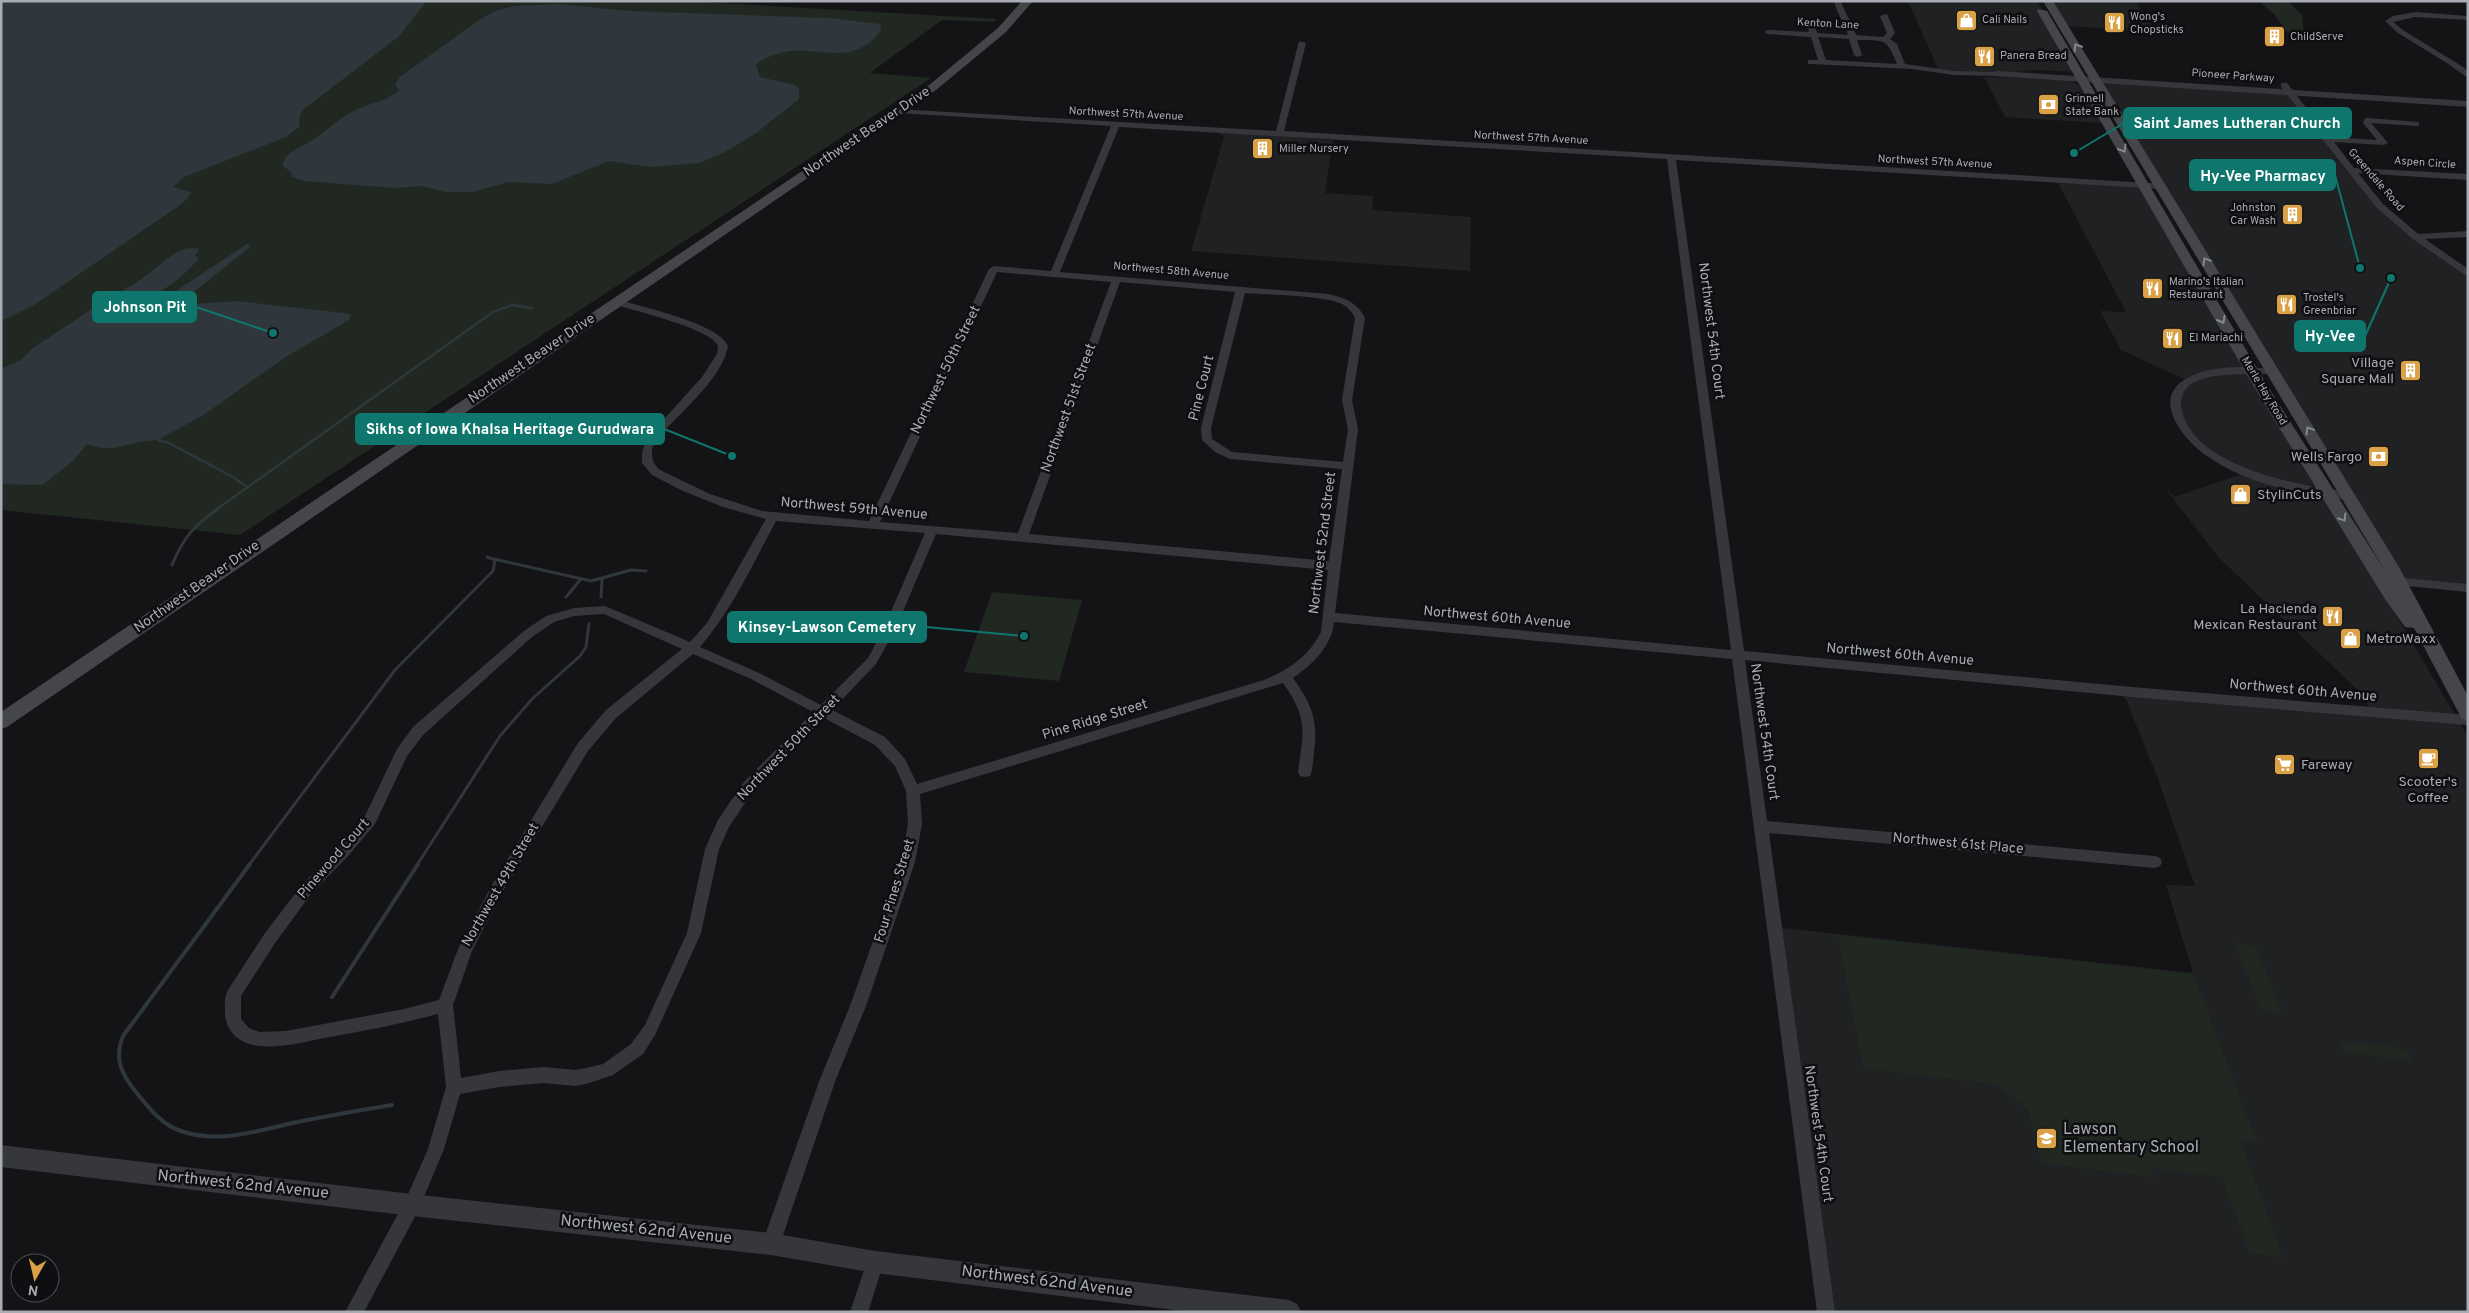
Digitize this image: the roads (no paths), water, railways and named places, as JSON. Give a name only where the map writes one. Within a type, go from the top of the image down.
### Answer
[{"type":"main road","name":"Northwest Beaver Drive","points":[[1,722],[898,111],[981,50],[1028,1]]},
{"type":"main road","name":"Merle Hay Road","points":[[2037,1],[2162,186],[2399,582],[2468,714]]},
{"type":"main road","name":"Merle Hay Road","points":[[2048,1],[2143,185],[2252,370],[2382,580],[2444,670]]},
{"type":"street","points":[[1837,1],[1841,14],[1848,22],[1858,55]]},
{"type":"street","points":[[2468,18],[2420,15],[2394,17],[2389,21],[2397,31],[2452,61],[2468,76]]},
{"type":"street","points":[[1884,16],[1891,35],[1885,39],[1893,44],[1902,67]]},
{"type":"street","points":[[1810,20],[1823,63]]},
{"type":"street","name":"Kenton Lane","points":[[1768,32],[1885,39]]},
{"type":"street","points":[[1279,134],[1302,43]]},
{"type":"street","name":"Pioneer Parkway","points":[[1811,62],[2010,76],[2088,76],[2287,89],[2468,104]]},
{"type":"street","name":"Pioneer Parkway","points":[[2287,89],[2468,96]]},
{"type":"street","name":"Greendale Road","points":[[2287,89],[2380,206],[2416,237],[2468,274]]},
{"type":"street","name":"Northwest 57th Avenue","points":[[898,111],[2162,186]]},
{"type":"street","points":[[2327,139],[2384,143],[2367,123],[2368,120],[2416,124]]},
{"type":"street","points":[[1054,274],[1116,125]]},
{"type":"street","name":"Northwest 54th Court","points":[[1671,157],[1826,1312]]},
{"type":"street","name":"Aspen Circle","points":[[2351,170],[2468,177]]},
{"type":"street","points":[[2416,237],[2468,234]]},
{"type":"street","name":"Northwest 58th Avenue","points":[[994,269],[1241,289],[1328,297],[1345,301]]},
{"type":"street","name":"Northwest 50th Street","points":[[872,526],[994,269]]},
{"type":"street","name":"Northwest 51st Street","points":[[1022,537],[1117,278]]},
{"type":"street","name":"Pine Court","points":[[1241,289],[1206,428],[1207,440],[1219,450],[1230,455],[1348,466]]},
{"type":"street","name":"Northwest 52nd Street","points":[[1285,677],[1313,656],[1324,638],[1330,617],[1334,566],[1353,429],[1348,400],[1360,318],[1356,309],[1345,301]]},
{"type":"street","name":"Northwest 59th Avenue","points":[[616,302],[700,328],[712,333],[723,344],[724,352],[715,369],[651,439],[647,454],[648,465],[658,475],[670,482],[752,514],[1334,566]]},
{"type":"street","points":[[2274,372],[2252,370],[2218,371],[2188,382],[2180,389],[2174,406],[2180,424],[2196,442],[2229,464],[2275,483],[2327,494],[2348,495]]},
{"type":"street","name":"Northwest 49th Street","points":[[354,1312],[412,1205],[436,1149],[454,1087],[445,1005],[465,949],[498,887],[583,747],[611,714],[691,649],[711,626],[726,603],[773,517]]},
{"type":"street","name":"Northwest 50th Street","points":[[454,1087],[499,1079],[543,1075],[575,1078],[586,1076],[607,1070],[637,1049],[650,1030],[694,933],[712,849],[723,824],[748,787],[865,669],[881,647],[932,530]]},
{"type":"street","points":[[2382,580],[2468,588]]},
{"type":"street","name":"Pinewood Court","points":[[445,1005],[404,1016],[286,1038],[259,1039],[244,1034],[233,1022],[232,994],[270,938],[306,890],[344,851],[370,820],[402,753],[418,731],[528,634],[550,619],[566,614],[590,610],[605,610],[691,649]]},
{"type":"street","name":"Northwest 60th Avenue","points":[[1330,617],[2468,720]]},
{"type":"street","name":"Four Pines Street","points":[[691,649],[755,676],[880,741],[900,763],[913,791],[915,824],[908,862],[858,1006],[828,1079],[770,1244]]},
{"type":"street","points":[[1285,677],[1304,702],[1310,716],[1305,772]]},
{"type":"street","name":"Pine Ridge Street","points":[[913,791],[1285,677]]},
{"type":"street","name":"Northwest 61st Place","points":[[1760,826],[2155,862]]},
{"type":"street","name":"Northwest 62nd Avenue","points":[[1,1156],[412,1205],[770,1244],[875,1262],[1289,1312]]},
{"type":"street","points":[[859,1312],[875,1262]]},
{"type":"waterway","points":[[217,509],[493,312],[512,305],[532,308]]},
{"type":"waterway","points":[[158,440],[169,443],[233,477],[247,487]]},
{"type":"waterway","points":[[172,565],[181,546],[191,532],[219,508]]},
{"type":"waterway","points":[[249,865],[395,670],[493,571],[495,560],[487,557]]},
{"type":"waterway","points":[[494,559],[591,581],[631,570],[646,571]]},
{"type":"waterway","points":[[566,597],[580,580]]},
{"type":"waterway","points":[[601,597],[602,580]]},
{"type":"waterway","points":[[417,865],[500,736],[532,699],[580,656],[586,647],[589,624]]},
{"type":"waterway","points":[[250,864],[123,1036],[120,1044],[119,1059],[126,1079],[162,1120],[174,1128],[196,1135],[226,1136],[242,1134],[392,1105]]},
{"type":"waterway","points":[[332,997],[418,864]]},
{"type":"place","name":"Cali Nails","points":[[1966,20]]},
{"type":"place","name":"Wong's Chopsticks","points":[[2114,23]]},
{"type":"place","name":"ChildServe","points":[[2274,37]]},
{"type":"place","name":"Panera Bread","points":[[1984,56]]},
{"type":"place","name":"Grinnell State Bank","points":[[2049,105]]},
{"type":"place","name":"Miller Nursery","points":[[1263,149]]},
{"type":"place","name":"Saint James Lutheran Church","points":[[2074,153]]},
{"type":"place","name":"Johnston Car Wash","points":[[2292,214]]},
{"type":"place","name":"Hy-Vee Pharmacy","points":[[2360,268]]},
{"type":"place","name":"Hy-Vee","points":[[2391,278]]},
{"type":"place","name":"Marino's Italian Restaurant","points":[[2153,288]]},
{"type":"place","name":"Trostel's Greenbriar","points":[[2287,304]]},
{"type":"place","name":"Johnson Pit","points":[[273,333]]},
{"type":"place","name":"El Mariachi","points":[[2173,338]]},
{"type":"place","name":"Village Square Mall","points":[[2410,371]]},
{"type":"place","name":"Sikhs of Iowa Khalsa Heritage Gurudwara","points":[[732,456]]},
{"type":"place","name":"Wells Fargo","points":[[2378,457]]},
{"type":"place","name":"StylinCuts","points":[[2241,495]]},
{"type":"place","name":"La Hacienda Mexican Restaurant","points":[[2333,617]]},
{"type":"place","name":"Kinsey-Lawson Cemetery","points":[[1024,636]]},
{"type":"place","name":"MetroWaxx","points":[[2350,639]]},
{"type":"place","name":"Scooter's Coffee","points":[[2428,759]]},
{"type":"place","name":"Fareway","points":[[2285,765]]},
{"type":"place","name":"Lawson Elementary School","points":[[2047,1139]]}]
